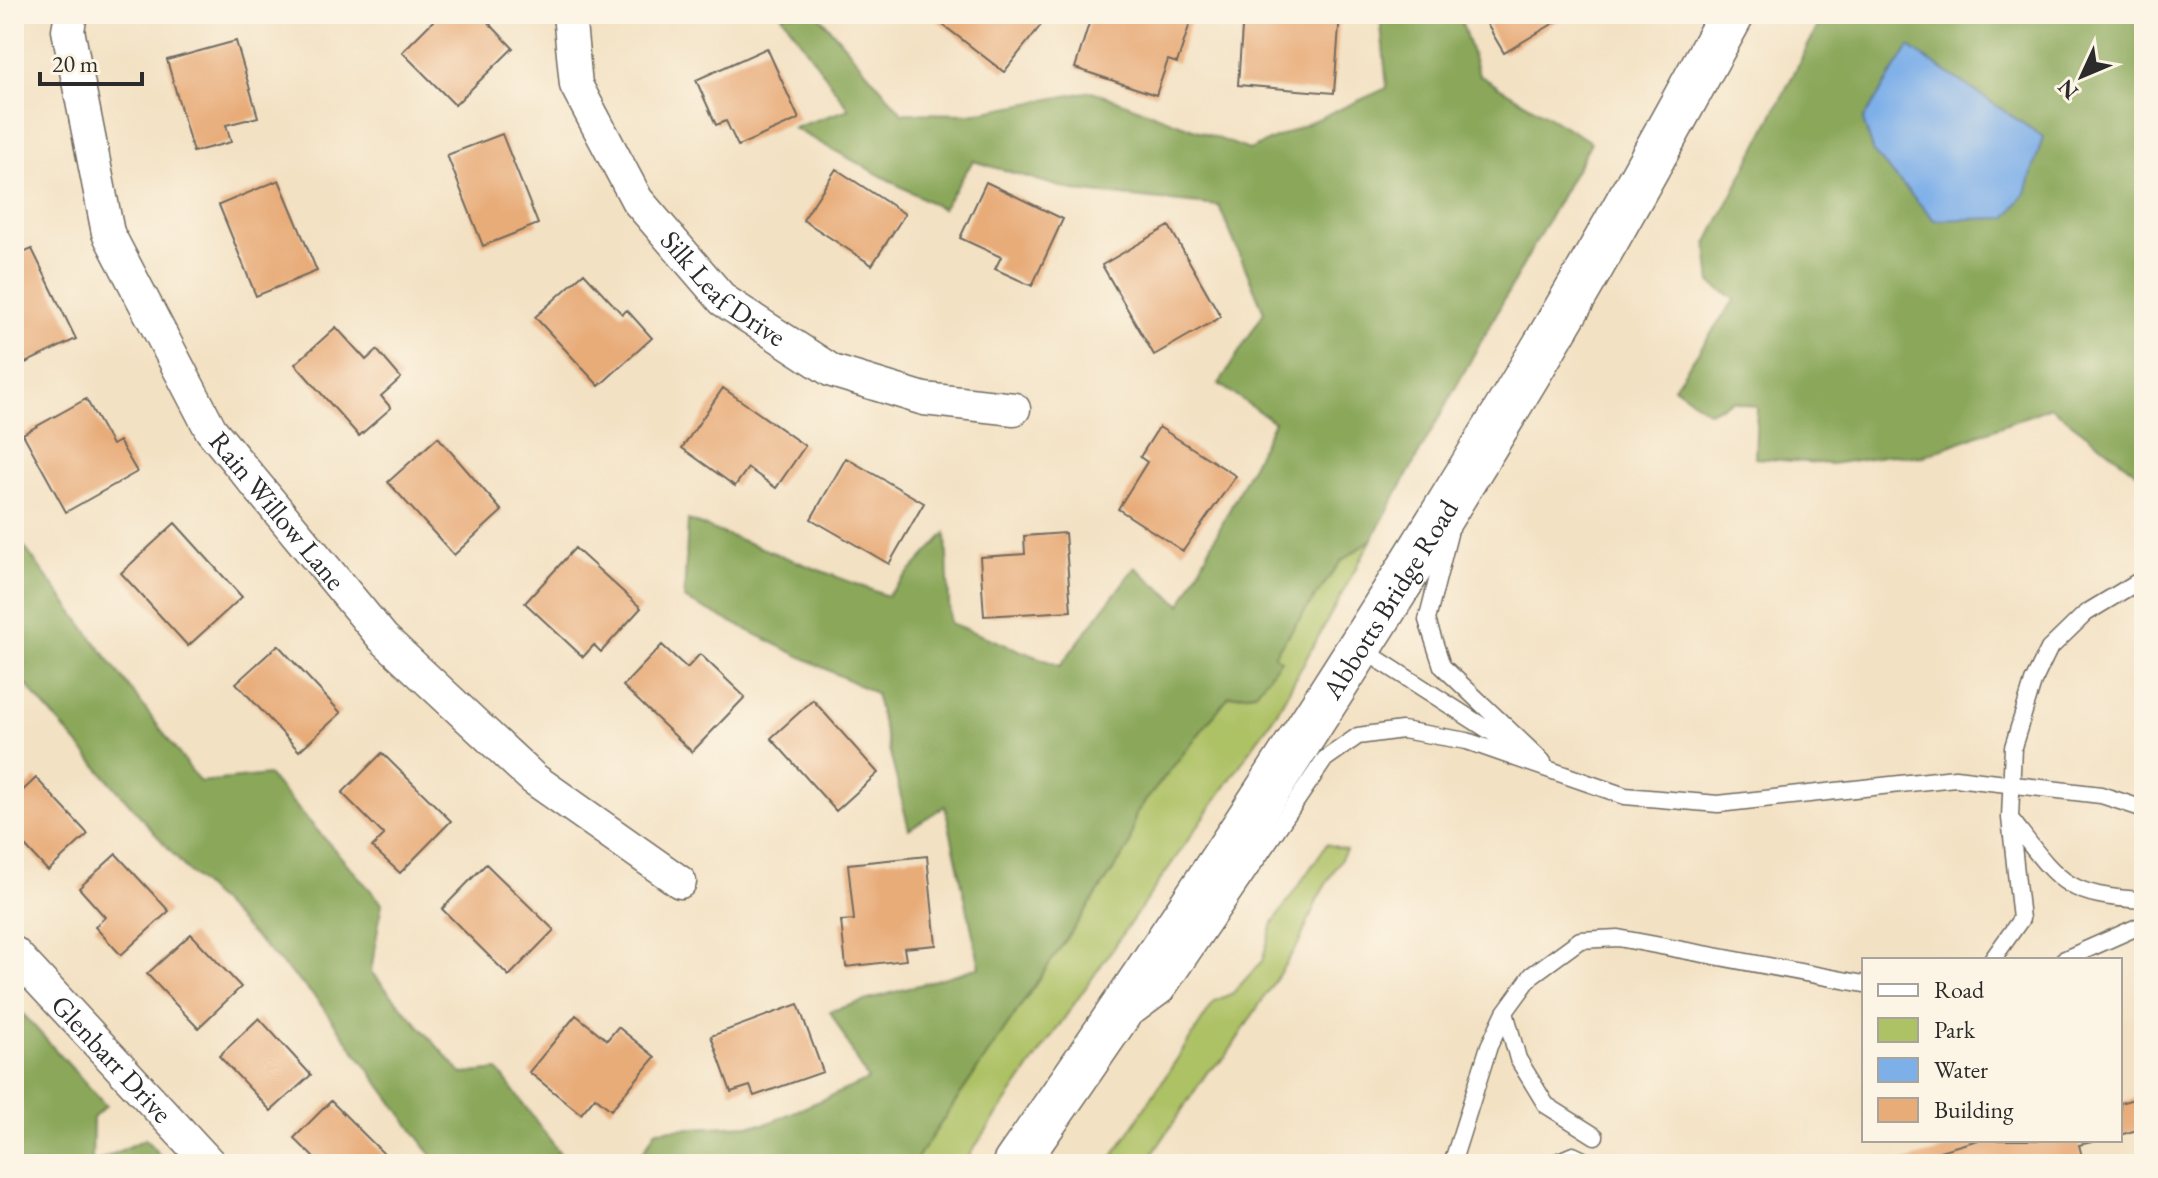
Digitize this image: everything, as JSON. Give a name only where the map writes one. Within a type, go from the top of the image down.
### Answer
[{"type":"main road","name":"Abbotts Bridge Road","points":[[1020,1160],[1361,648],[1570,304],[1732,14]]},
{"type":"street","name":"Rain Willow Lane","points":[[71,14],[68,30],[108,233],[211,430],[383,638],[534,779],[680,882]]},
{"type":"street","name":"Silk Leaf Drive","points":[[569,14],[576,85],[637,200],[723,300],[832,371],[924,399],[1014,409]]},
{"type":"street","name":"Glenbarr Drive","points":[[14,953],[210,1164]]},
{"type":"lane","points":[[1463,480],[1427,620],[1433,641],[1442,666],[1550,768]]},
{"type":"lane","points":[[1993,958],[2021,919],[2010,818],[2011,783],[2013,747],[2033,682],[2049,649],[2086,613],[2144,578]]},
{"type":"lane","points":[[1361,648],[1477,726],[1550,768]]},
{"type":"lane","points":[[1101,1041],[1165,994],[1325,759],[1358,736],[1402,730],[1467,741],[1625,796],[1718,804],[1955,778],[2101,795],[2144,809]]},
{"type":"lane","points":[[2010,818],[2057,879],[2101,898],[2144,900]]},
{"type":"lane","points":[[2068,958],[2144,924]]},
{"type":"lane","points":[[1452,1164],[1489,1046],[1505,1012],[1532,975],[1580,940],[1618,938],[1862,984]]},
{"type":"lane","points":[[1505,1012],[1518,1059],[1546,1105],[1595,1136]]},
{"type":"lane","points":[[1552,1164],[1573,1155],[1592,1164]]},
{"type":"green space","points":[[781,14],[818,14],[902,113],[970,114],[1092,91],[1249,150],[1387,88],[1380,14],[1459,14],[1479,75],[1591,142],[1372,539],[1341,561],[1274,655],[1281,660],[1255,693],[1229,696],[1136,813],[1129,847],[913,1164],[636,1164],[656,1130],[766,1124],[868,1080],[830,1011],[980,967],[945,806],[909,829],[875,693],[684,599],[688,520],[887,596],[946,533],[950,623],[1060,666],[1135,567],[1181,605],[1274,422],[1219,384],[1264,312],[1219,206],[1074,191],[973,161],[942,209],[793,128],[849,109]]},
{"type":"green space","points":[[1824,14],[2144,14],[2144,478],[2051,407],[1921,457],[1890,455],[1831,464],[1755,458],[1757,407],[1733,401],[1709,412],[1674,387],[1735,299],[1711,284],[1707,244]]},
{"type":"green space","points":[[14,533],[200,782],[268,775],[382,903],[371,972],[462,1074],[498,1070],[568,1164],[438,1164],[316,998],[187,870],[14,671]]},
{"type":"green space","points":[[1372,539],[1277,712],[963,1164],[913,1164],[1129,847],[1136,813],[1229,696],[1255,693],[1280,660],[1274,655],[1341,561]]},
{"type":"green space","points":[[1327,844],[1346,850],[1318,898],[1299,943],[1225,1058],[1208,1071],[1146,1164],[1108,1164],[1215,1001],[1233,993],[1262,961],[1273,923]]},
{"type":"green space","points":[[14,1004],[106,1106],[93,1118],[92,1164],[14,1164]]},
{"type":"green space","points":[[145,1139],[168,1164],[92,1164]]},
{"type":"water","points":[[1909,47],[2043,137],[2026,193],[2006,218],[1934,220],[1874,153],[1863,120]]},
{"type":"building","points":[[440,14],[494,14],[487,21],[513,48],[455,105],[402,52]]},
{"type":"building","points":[[929,14],[1038,14],[1045,20],[1004,72]]},
{"type":"building","points":[[1092,14],[1193,14],[1177,63],[1168,60],[1156,95],[1075,68]]},
{"type":"building","points":[[1243,14],[1340,14],[1334,93],[1238,85]]},
{"type":"building","points":[[1481,14],[1569,14],[1504,53]]},
{"type":"building","points":[[236,41],[258,117],[226,125],[231,142],[193,152],[167,60]]},
{"type":"building","points":[[767,48],[799,119],[738,146],[726,121],[716,125],[696,80]]},
{"type":"building","points":[[502,134],[538,224],[483,246],[447,155]]},
{"type":"building","points":[[836,169],[905,214],[872,265],[803,220]]},
{"type":"building","points":[[279,180],[317,271],[256,296],[219,205]]},
{"type":"building","points":[[986,182],[1063,219],[1032,286],[995,269],[1001,257],[960,238]]},
{"type":"building","points":[[1169,226],[1221,317],[1154,355],[1102,265]]},
{"type":"building","points":[[32,249],[76,339],[17,367],[14,360],[14,257]]},
{"type":"building","points":[[584,273],[622,314],[627,310],[652,338],[599,386],[535,317]]},
{"type":"building","points":[[336,327],[366,360],[377,350],[401,378],[381,396],[391,408],[359,436],[295,364]]},
{"type":"building","points":[[723,388],[805,446],[776,488],[748,468],[735,486],[682,448]]},
{"type":"building","points":[[86,399],[112,445],[119,441],[137,472],[66,512],[23,434]]},
{"type":"building","points":[[1159,427],[1236,476],[1183,551],[1118,509],[1147,462],[1140,457]]},
{"type":"building","points":[[438,437],[502,511],[454,555],[388,482]]},
{"type":"building","points":[[846,458],[924,503],[889,564],[811,519]]},
{"type":"building","points":[[175,523],[242,597],[188,646],[121,573]]},
{"type":"building","points":[[1065,533],[1071,611],[984,616],[980,557],[1025,554],[1024,536]]},
{"type":"building","points":[[575,548],[641,608],[601,652],[594,645],[583,657],[525,603]]},
{"type":"building","points":[[278,645],[341,713],[299,751],[236,683]]},
{"type":"building","points":[[662,645],[687,668],[700,654],[745,697],[692,752],[623,686]]},
{"type":"building","points":[[813,700],[878,773],[836,811],[771,738]]},
{"type":"building","points":[[382,753],[451,821],[400,873],[372,847],[384,835],[342,793]]},
{"type":"building","points":[[36,778],[88,834],[48,871],[14,834],[14,799]]},
{"type":"building","points":[[116,854],[169,911],[121,955],[95,927],[105,917],[79,888]]},
{"type":"building","points":[[927,856],[936,945],[904,948],[906,960],[846,967],[841,921],[854,920],[848,864]]},
{"type":"building","points":[[486,864],[554,930],[509,976],[442,909]]},
{"type":"building","points":[[191,934],[241,987],[198,1028],[147,974]]},
{"type":"building","points":[[798,1004],[823,1072],[754,1096],[750,1086],[731,1092],[711,1036]]},
{"type":"building","points":[[576,1015],[607,1040],[618,1027],[655,1057],[611,1110],[595,1097],[581,1114],[529,1072]]},
{"type":"building","points":[[259,1018],[311,1075],[271,1111],[219,1056]]},
{"type":"building","points":[[2144,1096],[2144,1128],[2122,1134],[2122,1102]]},
{"type":"building","points":[[331,1101],[385,1155],[376,1164],[320,1164],[294,1138]]},
{"type":"building","points":[[1971,1142],[2092,1142],[2079,1145],[2084,1164],[2034,1164],[2033,1160],[2020,1164],[1894,1164]]}]
